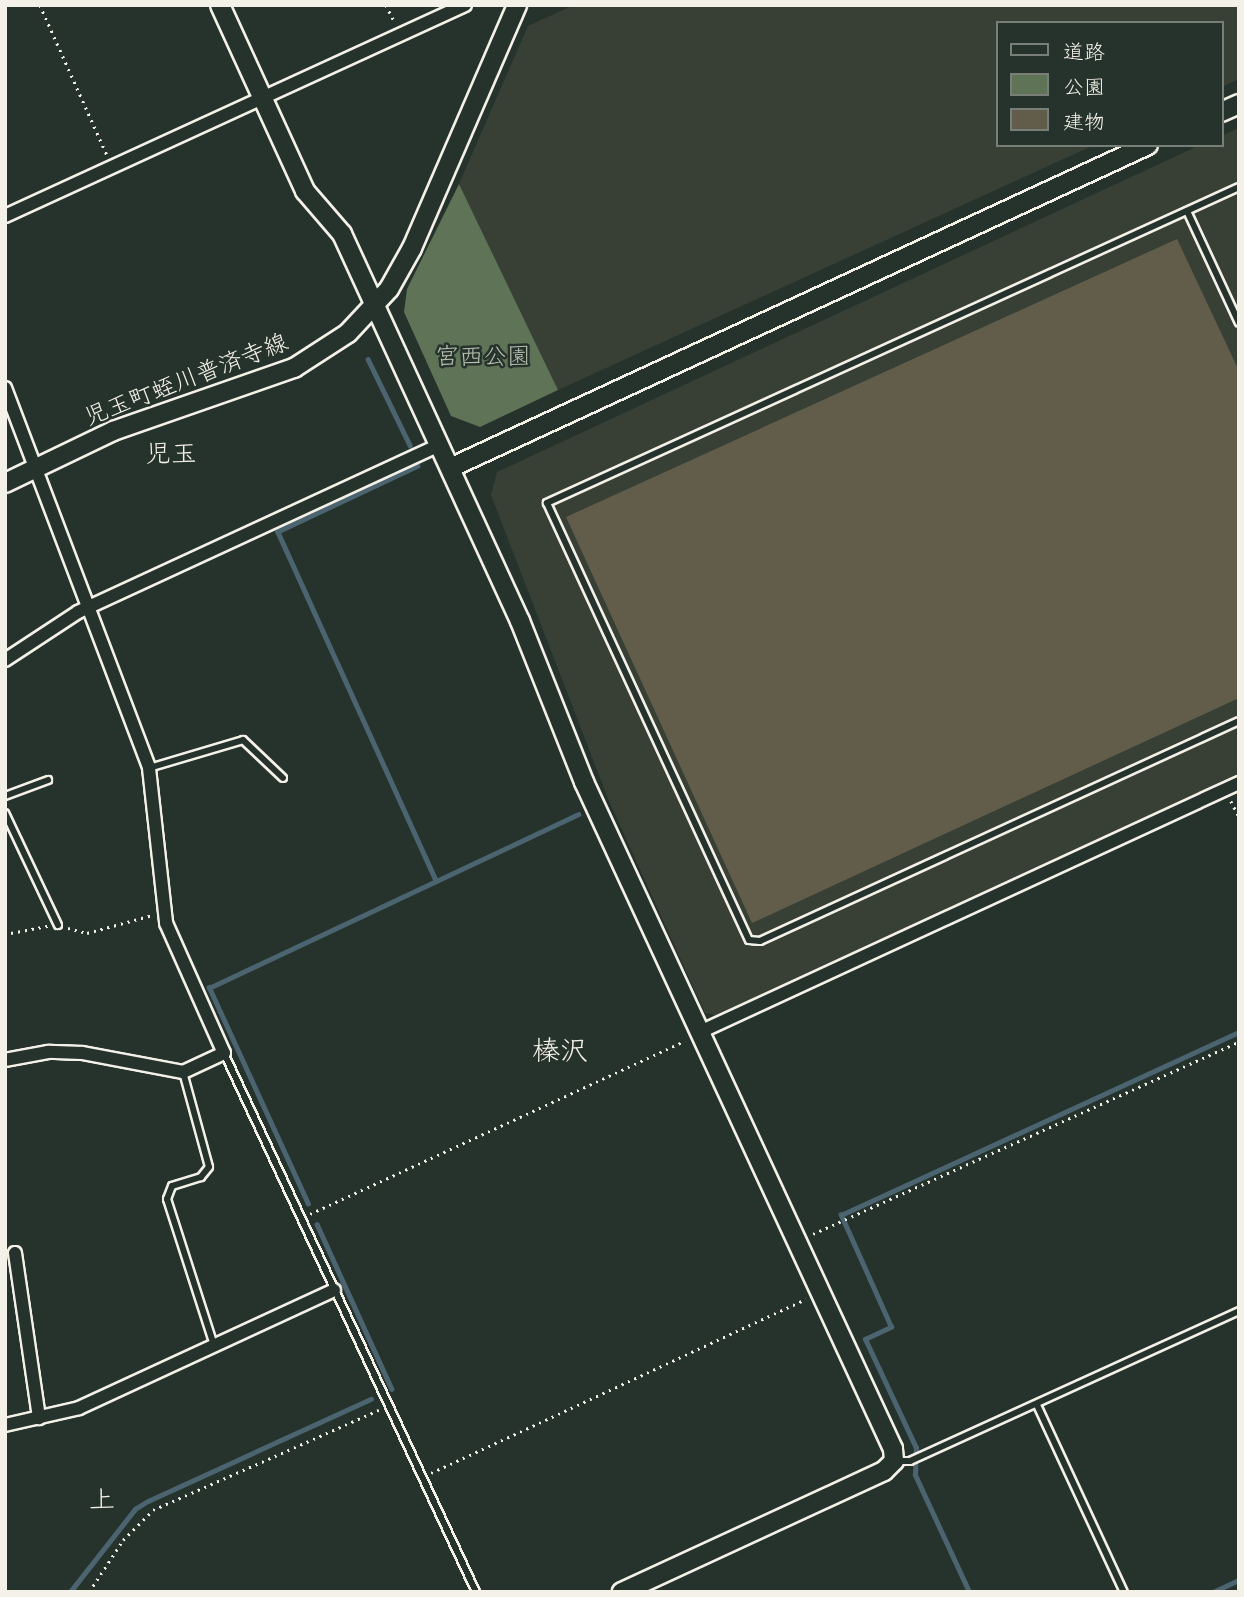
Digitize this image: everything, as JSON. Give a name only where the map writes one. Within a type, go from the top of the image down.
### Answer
[{"type":"street","points":[[220,5],[264,96],[305,191],[342,234],[450,468],[584,782],[821,1293],[894,1461],[884,1471],[622,1592]]},
{"type":"street","points":[[5,216],[465,5]]},
{"type":"street","name":"児玉町蛭川普済寺線","points":[[5,483],[37,465],[136,422],[294,368],[332,345],[375,307],[412,248],[517,5]]},
{"type":"street","points":[[1223,111],[1239,104]]},
{"type":"street","points":[[450,468],[1144,147]]},
{"type":"street","points":[[5,388],[37,465],[149,768],[163,912],[224,1054],[183,1072],[82,1053],[48,1052],[5,1060]]},
{"type":"street","points":[[5,660],[89,607],[439,445]]},
{"type":"street","points":[[700,1032],[1239,783]]},
{"type":"street","points":[[10,1252],[39,1419]]},
{"type":"street","points":[[5,1425],[79,1408],[334,1290]]},
{"type":"lane","points":[[1239,187],[547,503],[749,940],[760,941],[1239,721]]},
{"type":"lane","points":[[1187,211],[1239,323]]},
{"type":"lane","points":[[149,768],[243,740],[283,778]]},
{"type":"lane","points":[[5,796],[48,780]]},
{"type":"lane","points":[[5,813],[58,925]]},
{"type":"lane","points":[[224,1054],[303,1216],[334,1290],[476,1592]]},
{"type":"lane","points":[[183,1072],[209,1167],[201,1177],[172,1185],[167,1199],[214,1345]]},
{"type":"lane","points":[[894,1461],[910,1461],[1239,1311]]},
{"type":"lane","points":[[1037,1405],[1124,1592]]},
{"type":"path","points":[[40,5],[112,166]]},
{"type":"path","points":[[386,5],[399,34]]},
{"type":"path","points":[[11,933],[58,925],[87,933],[163,912]]},
{"type":"path","points":[[303,1216],[700,1032]]},
{"type":"path","points":[[797,1241],[1239,1042]]},
{"type":"path","points":[[422,1477],[821,1293]]},
{"type":"path","points":[[89,1592],[123,1539],[153,1510],[388,1406]]},
{"type":"shaded area","points":[[574,5],[1239,5],[1239,79],[1223,86],[1223,21],[996,21],[996,147],[1090,147],[558,390],[459,184],[528,26]]},
{"type":"shaded area","points":[[1239,128],[1239,774],[716,1015],[705,1013],[609,801],[491,495],[497,472],[1196,147],[1223,147],[1223,135]]},
{"type":"green space","name":"宮西公園","points":[[459,184],[558,390],[480,427],[451,416],[404,312],[407,289]]},
{"type":"building","points":[[1177,239],[1239,371],[1239,698],[752,923],[566,517]]},
{"type":"waterway","points":[[368,359],[410,445]]},
{"type":"waterway","points":[[418,466],[278,532],[436,881]]},
{"type":"waterway","points":[[308,1204],[209,988],[578,814]]},
{"type":"waterway","points":[[969,1592],[915,1475],[916,1448],[865,1339],[891,1327],[841,1215],[1239,1032]]},
{"type":"waterway","points":[[317,1224],[392,1389]]},
{"type":"waterway","points":[[70,1592],[135,1509],[371,1399]]},
{"type":"waterway","points":[[1213,1592],[1239,1580]]},
{"type":"district","name":"児玉","points":[[171,454]]},
{"type":"district","name":"榛沢","points":[[560,1051]]},
{"type":"district","name":"上","points":[[102,1500]]}]
